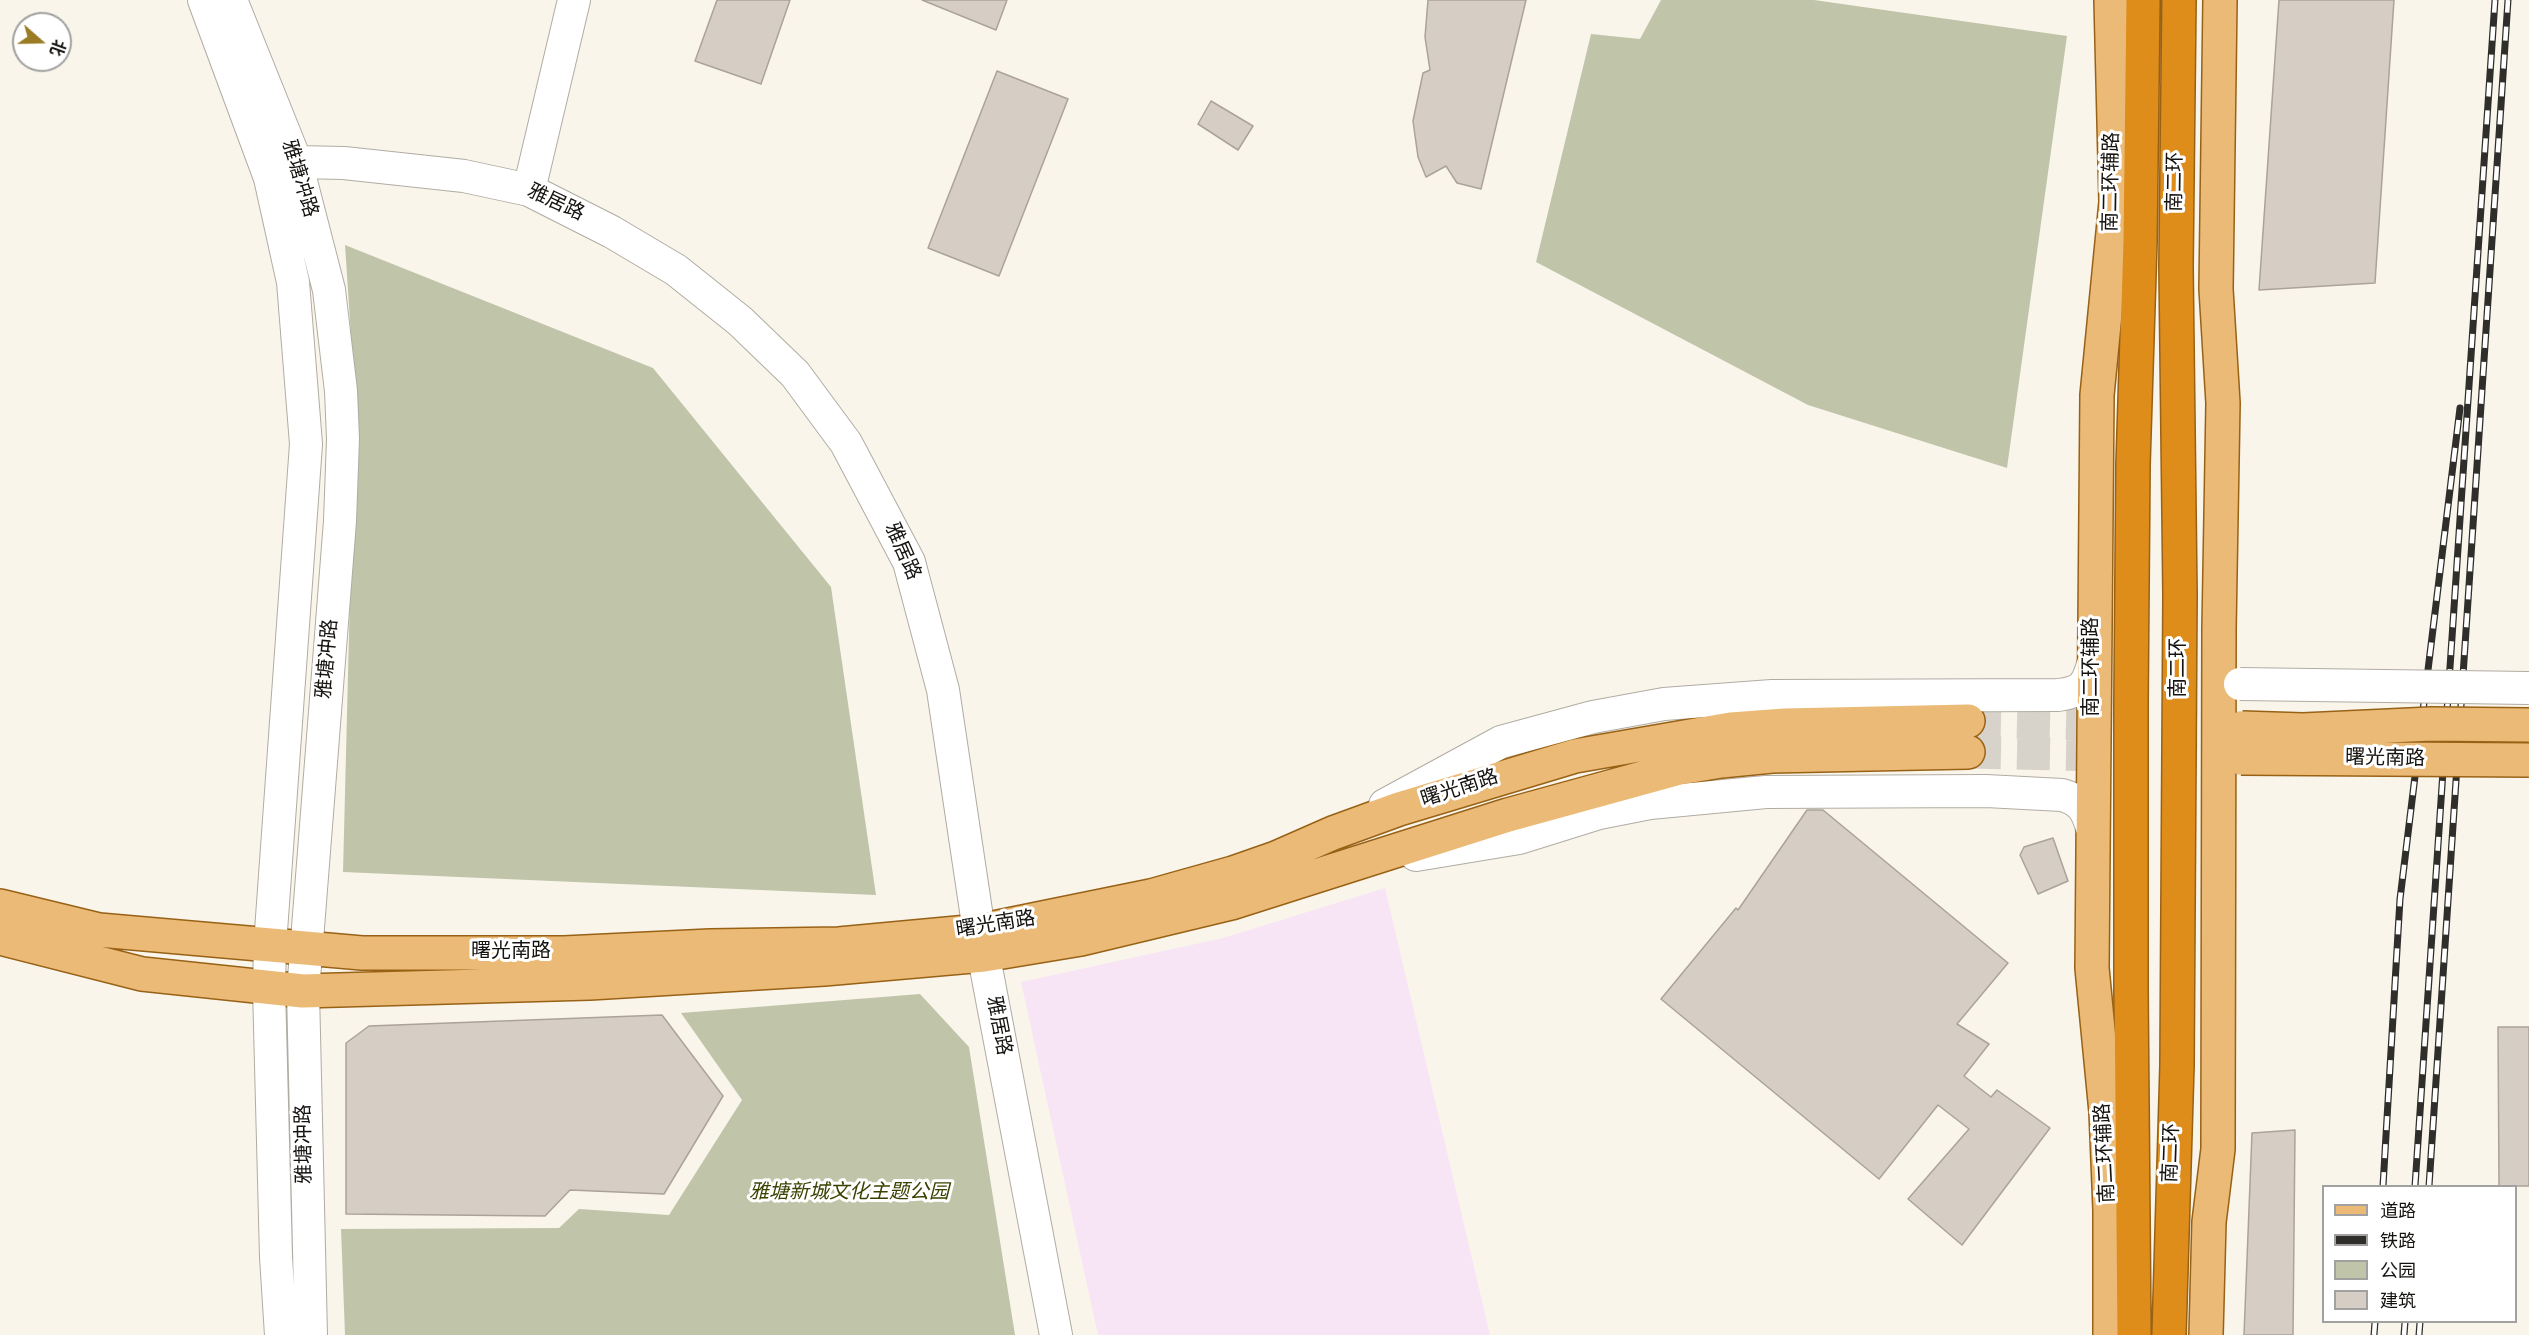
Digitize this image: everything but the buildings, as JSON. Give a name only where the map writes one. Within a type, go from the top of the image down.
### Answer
[{"type":"highway","name":"南二环","points":[[2134,1335],[2131,690],[2143,0]]},
{"type":"highway","name":"南二环","points":[[2169,1335],[2176,1065],[2178,842],[2180,464],[2176,267],[2179,0]]},
{"type":"main road","name":"南二环辅路","points":[[2110,1335],[2110,1210],[2106,1112],[2092,969],[2092,828],[2097,395],[2116,202],[2111,0]]},
{"type":"main road","points":[[2206,1335],[2209,1222],[2218,1149],[2230,676],[2223,403],[2216,289],[2220,0]]},
{"type":"main road","name":"曙光南路","points":[[2529,725],[2431,724],[2303,730],[2242,743],[2529,760]]},
{"type":"main road","name":"曙光南路","points":[[0,906],[99,930],[362,953],[564,953],[710,946],[838,944],[982,943],[1030,948],[1145,925],[1231,903],[1508,814],[1679,768],[1721,761],[1968,737],[1742,728],[1630,744],[1575,756],[1500,777],[1333,833],[1276,858],[1192,885],[982,943],[824,969],[590,983],[303,991],[142,974],[0,938]]},
{"type":"street","name":"雅塘冲路","points":[[204,0],[270,178],[293,282],[306,444],[270,945],[269,988],[280,1335]]},
{"type":"street","name":"雅塘冲路","points":[[231,0],[296,162],[329,290],[341,391],[343,439],[340,521],[303,991],[311,1335]]},
{"type":"street","points":[[529,189],[573,0]]},
{"type":"street","points":[[270,178],[296,162]]},
{"type":"street","name":"雅居路","points":[[296,162],[344,163],[429,171],[529,189],[612,232],[676,270],[694,284],[740,321],[795,374],[846,443],[909,562],[943,690],[982,943],[1056,1335]]},
{"type":"street","points":[[1333,833],[1501,742],[1593,717],[1664,704],[1772,696],[2058,695],[2081,689],[2088,682],[2093,664]]},
{"type":"street","points":[[2230,676],[2529,688]]},
{"type":"street","points":[[1341,867],[1519,838],[1599,813],[1650,803],[1766,792],[1986,791],[2062,795],[2082,804],[2092,828]]},
{"type":"shaded area","points":[[1385,888],[1490,1335],[1098,1335],[1021,982],[1223,938]]},
{"type":"green space","points":[[1661,0],[1814,0],[2067,36],[2007,468],[1808,405],[1536,262],[1591,34],[1640,39]]},
{"type":"green space","points":[[345,245],[653,368],[831,587],[876,895],[343,872],[355,396]]},
{"type":"green space","name":"雅塘新城文化主题公园","points":[[920,994],[969,1047],[1015,1335],[345,1335],[341,1229],[559,1228],[579,1209],[669,1215],[742,1100],[681,1013]]},
{"type":"tunnel","points":[[1968,721],[2242,728]]},
{"type":"tunnel","points":[[1968,752],[2241,758]]},
{"type":"railway","points":[[2415,1185],[2495,0]]},
{"type":"railway","points":[[2429,1185],[2508,0]]},
{"type":"railway","points":[[2383,1185],[2400,899],[2460,408]]},
{"type":"railway","points":[[2374,1335],[2375,1323]]},
{"type":"railway","points":[[2404,1335],[2405,1323]]},
{"type":"railway","points":[[2419,1335],[2420,1323]]}]
